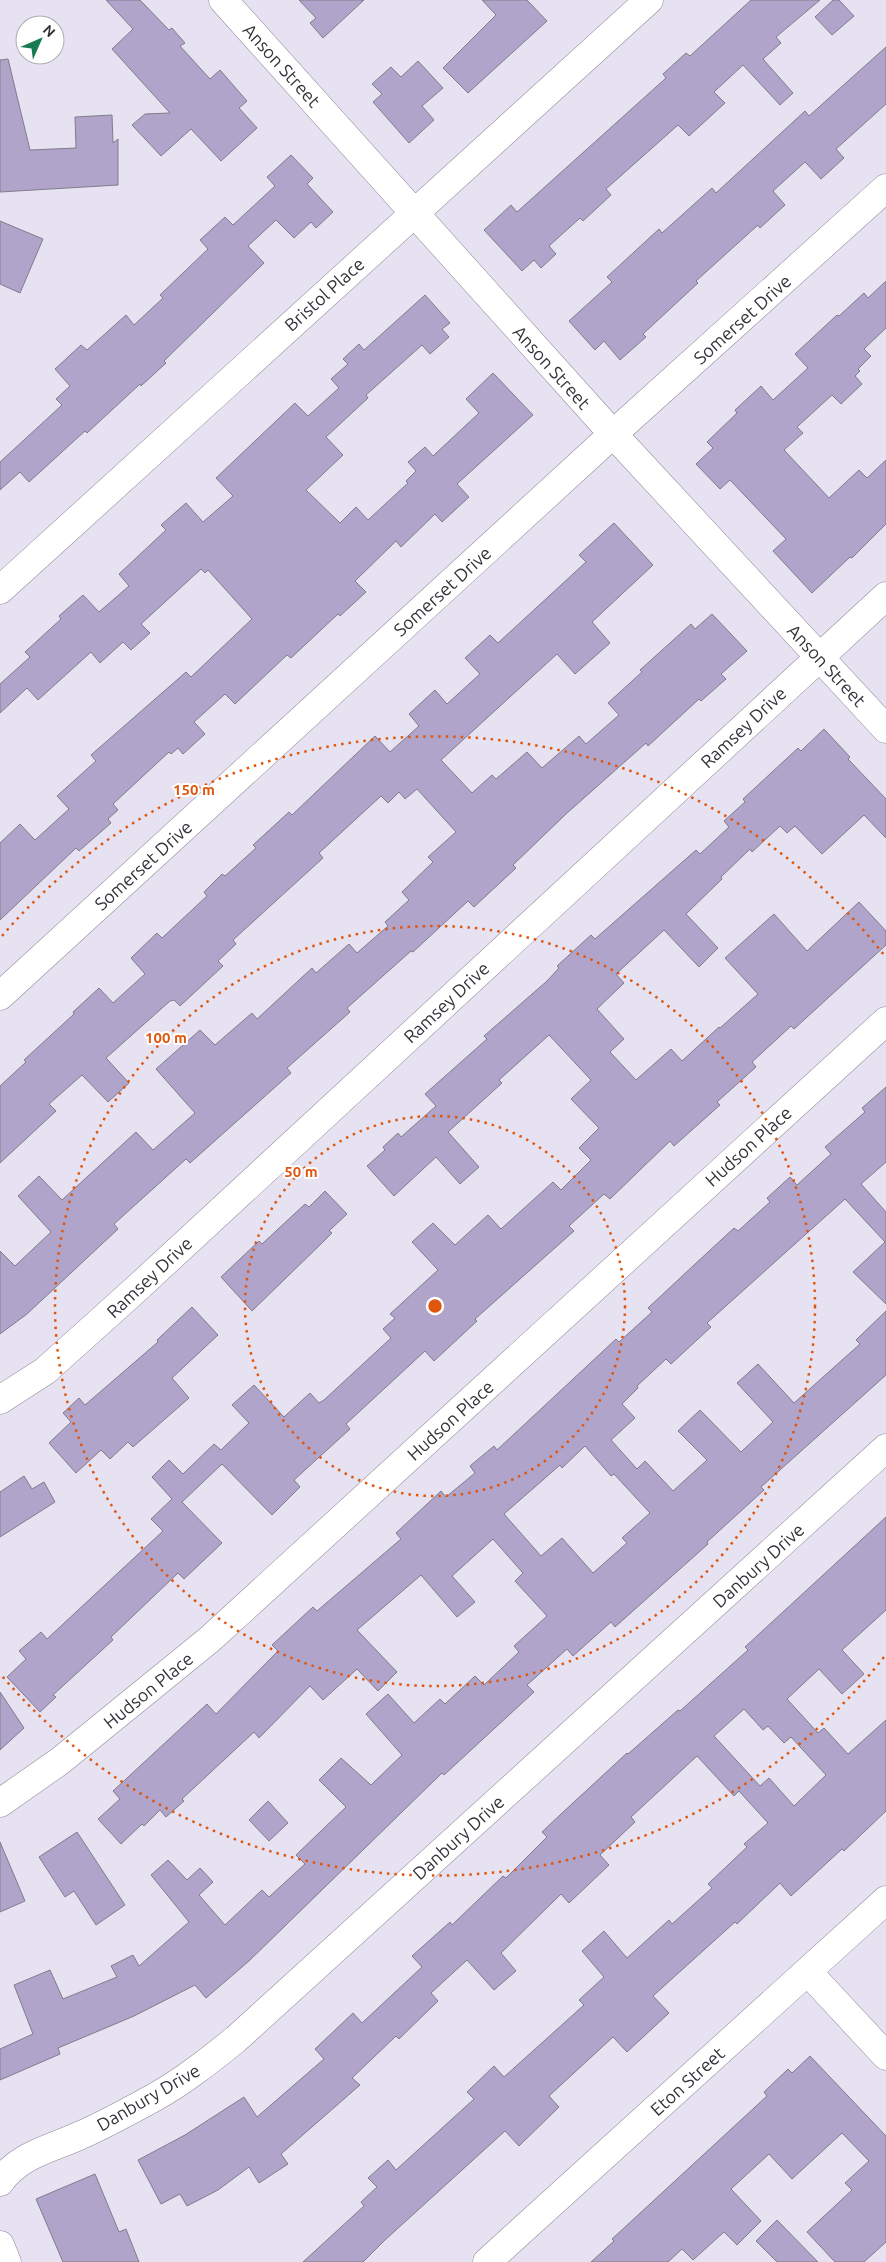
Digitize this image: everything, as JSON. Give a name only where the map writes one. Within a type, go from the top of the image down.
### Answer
[{"type":"street","name":"Anson Street","points":[[223,0],[613,434],[886,729]]},
{"type":"street","name":"Bristol Place","points":[[0,590],[649,0]]},
{"type":"street","name":"Somerset Drive","points":[[0,996],[613,434],[886,188]]},
{"type":"street","name":"Ramsey Drive","points":[[0,1400],[45,1371],[126,1298],[886,596]]},
{"type":"street","name":"Hudson Place","points":[[0,1803],[60,1761],[210,1639],[886,1020]]},
{"type":"street","name":"Danbury Drive","points":[[0,2182],[20,2161],[80,2136],[183,2080],[236,2039],[886,1448]]},
{"type":"street","name":"Eton Street","points":[[487,2262],[886,1900]]},
{"type":"street","points":[[808,1972],[886,2056]]},
{"type":"street","points":[[0,2245],[7,2262]]},
{"type":"building","points":[[106,0],[140,0],[169,30],[172,28],[185,43],[180,46],[210,79],[220,70],[247,101],[239,108],[257,128],[221,161],[191,129],[161,156],[132,125],[145,114],[170,113],[112,49],[133,29]]},
{"type":"building","points":[[299,0],[364,0],[323,38],[310,23],[316,18]]},
{"type":"building","points":[[482,0],[527,0],[547,21],[468,93],[443,68],[496,15]]},
{"type":"building","points":[[751,0],[820,0],[776,37],[781,43],[763,59],[793,93],[780,105],[743,65],[714,92],[725,103],[689,136],[678,125],[606,189],[611,195],[583,221],[580,218],[549,246],[556,254],[541,268],[534,260],[522,271],[484,230],[511,205],[517,212],[666,78],[663,74],[686,53],[690,56]]},
{"type":"building","points":[[833,0],[839,0],[854,16],[832,35],[815,17]]},
{"type":"building","points":[[886,47],[886,104],[836,149],[844,158],[821,179],[805,162],[773,191],[785,205],[760,228],[758,225],[696,281],[698,283],[643,334],[646,337],[620,360],[604,341],[595,350],[569,321],[612,282],[607,277],[659,229],[662,233],[712,188],[716,193],[805,111],[809,116]]},
{"type":"building","points":[[8,59],[30,150],[76,148],[75,117],[112,115],[113,143],[118,139],[118,185],[0,192],[0,60]]},
{"type":"building","points":[[418,61],[443,88],[422,106],[434,120],[409,143],[373,102],[382,94],[372,84],[391,67],[401,77]]},
{"type":"building","points":[[291,155],[313,178],[307,184],[333,212],[316,228],[311,222],[294,238],[276,220],[248,246],[264,263],[164,361],[166,363],[141,386],[140,384],[87,433],[85,431],[29,482],[20,472],[0,490],[0,462],[62,405],[56,399],[70,386],[55,369],[81,345],[87,350],[126,315],[134,325],[163,298],[160,295],[208,249],[200,240],[225,217],[233,225],[275,186],[267,177]]},
{"type":"building","points":[[0,221],[43,239],[20,293],[0,284]]},
{"type":"building","points":[[886,281],[886,328],[864,349],[871,356],[858,369],[860,371],[855,376],[862,384],[841,404],[832,395],[797,427],[803,433],[784,450],[829,498],[859,470],[867,478],[886,460],[886,524],[852,558],[850,557],[812,593],[773,551],[786,539],[730,480],[720,489],[696,464],[713,448],[707,442],[737,413],[735,410],[761,386],[773,400],[808,368],[795,354],[864,293],[868,298]]},
{"type":"building","points":[[425,295],[450,323],[442,329],[449,337],[430,354],[422,345],[366,395],[368,398],[326,437],[343,455],[306,490],[340,523],[356,507],[368,520],[408,483],[406,481],[416,471],[408,462],[425,447],[433,456],[479,413],[466,399],[493,373],[533,415],[457,484],[469,497],[442,522],[435,514],[401,547],[396,541],[355,581],[366,592],[340,616],[338,614],[291,658],[287,655],[235,704],[225,694],[194,722],[205,734],[183,754],[178,748],[171,754],[169,752],[113,804],[118,810],[108,819],[111,823],[79,851],[76,848],[0,920],[0,843],[20,824],[35,840],[69,809],[57,796],[96,761],[91,755],[186,672],[191,677],[252,619],[208,570],[205,573],[201,569],[141,624],[150,633],[131,650],[123,642],[100,663],[91,652],[38,700],[27,688],[0,713],[0,684],[30,657],[25,652],[61,619],[59,616],[83,595],[99,612],[129,586],[119,574],[166,530],[161,525],[186,503],[203,522],[233,496],[216,478],[295,403],[308,416],[339,388],[331,379],[348,364],[343,359],[359,344],[364,350]]},
{"type":"building","points":[[614,523],[653,565],[592,622],[610,643],[575,674],[557,654],[441,760],[472,793],[492,775],[496,779],[527,752],[542,768],[579,736],[586,744],[619,715],[608,703],[642,672],[640,670],[691,624],[695,629],[712,614],[747,651],[721,674],[726,679],[701,701],[699,699],[648,746],[646,743],[566,814],[513,865],[516,868],[474,907],[468,901],[413,952],[411,951],[347,1008],[350,1012],[287,1068],[291,1073],[190,1163],[186,1159],[114,1224],[118,1229],[27,1314],[0,1334],[0,1251],[15,1266],[51,1232],[18,1196],[39,1176],[62,1200],[136,1132],[153,1150],[195,1113],[156,1069],[200,1030],[215,1045],[252,1013],[257,1019],[312,968],[316,973],[349,944],[357,953],[388,926],[385,922],[409,900],[402,892],[433,862],[428,857],[456,832],[417,789],[405,799],[399,792],[388,803],[381,796],[319,853],[323,858],[233,940],[236,944],[218,961],[223,966],[180,1006],[174,1000],[170,1001],[106,1058],[129,1083],[108,1102],[82,1075],[49,1104],[56,1111],[0,1163],[0,1086],[26,1062],[24,1060],[99,988],[113,1003],[145,974],[131,958],[157,933],[162,938],[207,896],[204,892],[222,874],[225,876],[256,848],[253,845],[289,812],[292,815],[375,736],[390,752],[419,726],[409,714],[435,690],[447,704],[480,674],[465,658],[490,635],[498,643],[586,562],[579,555]]},
{"type":"building","points":[[824,729],[850,757],[848,759],[886,799],[886,838],[864,815],[822,854],[795,826],[787,833],[780,826],[752,852],[750,849],[686,914],[718,948],[699,967],[664,930],[616,974],[624,983],[597,1009],[624,1039],[610,1052],[636,1080],[671,1049],[682,1061],[758,994],[725,958],[774,914],[807,951],[859,902],[886,931],[886,945],[794,1029],[791,1026],[752,1062],[756,1067],[717,1102],[720,1105],[674,1146],[670,1141],[610,1199],[604,1194],[569,1226],[574,1231],[475,1319],[477,1321],[434,1361],[425,1351],[346,1424],[350,1429],[294,1480],[300,1487],[272,1515],[222,1464],[182,1502],[222,1543],[184,1579],[178,1573],[111,1637],[113,1640],[53,1695],[56,1697],[40,1712],[7,1677],[26,1659],[19,1651],[41,1632],[47,1639],[163,1531],[151,1519],[172,1499],[152,1477],[169,1460],[183,1474],[214,1444],[221,1450],[249,1423],[232,1405],[254,1385],[284,1417],[310,1393],[319,1403],[324,1400],[391,1338],[383,1329],[395,1318],[390,1314],[438,1270],[412,1242],[433,1223],[455,1245],[488,1215],[501,1229],[553,1182],[561,1190],[591,1160],[579,1148],[599,1128],[571,1099],[591,1080],[549,1035],[499,1080],[502,1083],[448,1132],[479,1167],[460,1184],[436,1157],[394,1196],[367,1166],[385,1150],[383,1147],[398,1133],[401,1137],[436,1106],[425,1094],[487,1039],[484,1036],[547,981],[559,968],[557,966],[591,935],[595,939],[696,850],[700,854],[729,827],[724,821],[745,802],[743,799],[798,748],[801,751]]},
{"type":"building","points":[[886,1087],[886,1162],[861,1184],[886,1212],[886,1304],[853,1272],[885,1242],[845,1199],[707,1323],[711,1327],[671,1364],[666,1359],[637,1386],[638,1388],[622,1404],[635,1418],[611,1440],[637,1469],[645,1461],[673,1491],[707,1460],[678,1431],[700,1410],[741,1452],[773,1422],[737,1383],[758,1364],[794,1403],[860,1344],[856,1340],[886,1311],[886,1375],[761,1487],[764,1490],[707,1542],[708,1544],[615,1627],[611,1622],[573,1656],[567,1649],[527,1685],[534,1692],[444,1775],[442,1773],[249,1961],[206,1998],[195,1985],[134,2016],[58,2048],[60,2054],[0,2080],[0,2049],[33,2034],[14,1985],[50,1970],[63,1999],[117,1977],[111,1966],[133,1955],[139,1966],[189,1922],[151,1875],[168,1860],[187,1880],[200,1868],[213,1882],[199,1895],[225,1925],[262,1890],[269,1897],[305,1864],[296,1855],[346,1807],[319,1780],[341,1758],[371,1785],[402,1755],[366,1714],[388,1694],[414,1723],[440,1699],[445,1704],[475,1676],[484,1685],[519,1652],[514,1646],[547,1616],[515,1581],[523,1573],[493,1539],[452,1576],[475,1602],[457,1617],[421,1575],[357,1630],[397,1672],[378,1691],[357,1669],[323,1700],[310,1686],[259,1738],[254,1732],[182,1799],[184,1801],[166,1817],[160,1810],[144,1826],[142,1824],[121,1844],[98,1819],[120,1799],[113,1791],[207,1704],[216,1714],[278,1651],[272,1645],[313,1607],[317,1611],[401,1539],[396,1533],[441,1491],[446,1497],[475,1473],[470,1466],[494,1446],[497,1450],[616,1339],[619,1342],[652,1312],[648,1308],[734,1228],[738,1231],[770,1202],[767,1198],[790,1177],[797,1185],[831,1154],[825,1147],[865,1112],[862,1108]],"holes":[[[585,1446],[611,1476],[614,1474],[650,1513],[622,1538],[627,1543],[593,1573],[562,1538],[541,1556],[504,1514],[560,1465],[562,1468]]]},
{"type":"building","points":[[325,1191],[347,1214],[329,1231],[332,1233],[252,1311],[221,1277],[259,1241],[262,1244],[305,1204],[309,1207]]},
{"type":"building","points":[[192,1307],[218,1335],[172,1378],[189,1398],[133,1447],[128,1442],[110,1459],[101,1450],[76,1473],[49,1443],[71,1422],[63,1413],[79,1398],[85,1405],[158,1342],[157,1340]]},
{"type":"building","points":[[24,1476],[32,1489],[44,1482],[55,1502],[0,1537],[0,1492]]},
{"type":"building","points":[[886,1517],[886,1610],[842,1650],[864,1674],[842,1694],[819,1669],[787,1699],[818,1733],[824,1728],[848,1754],[886,1720],[886,1811],[844,1851],[842,1849],[791,1896],[780,1883],[737,1924],[735,1922],[653,1996],[669,2013],[627,2052],[613,2037],[549,2096],[559,2107],[519,2146],[505,2131],[363,2262],[303,2262],[364,2206],[361,2202],[377,2187],[368,2178],[388,2160],[396,2170],[474,2099],[467,2092],[494,2066],[504,2077],[584,2005],[579,2000],[604,1977],[582,1951],[604,1931],[627,1958],[669,1920],[672,1924],[712,1888],[708,1884],[747,1847],[744,1844],[768,1823],[739,1791],[734,1796],[697,1756],[631,1817],[635,1822],[600,1855],[609,1865],[569,1903],[561,1894],[501,1953],[516,1971],[494,1990],[467,1960],[431,1993],[438,2001],[399,2039],[396,2036],[352,2078],[360,2085],[281,2154],[288,2164],[259,2183],[249,2167],[218,2190],[187,2206],[180,2194],[161,2204],[138,2160],[185,2135],[244,2097],[257,2117],[324,2059],[315,2049],[353,2013],[362,2023],[422,1967],[412,1956],[450,1922],[452,1925],[503,1876],[506,1878],[547,1837],[542,1832],[627,1753],[678,1710],[680,1711],[748,1650],[745,1647]],"holes":[[[744,1709],[763,1730],[768,1726],[784,1743],[791,1737],[826,1775],[794,1806],[769,1778],[760,1786],[714,1736]]]},
{"type":"building","points":[[0,1692],[24,1728],[0,1750]]},
{"type":"building","points":[[268,1801],[288,1823],[269,1841],[249,1820]]},
{"type":"building","points":[[77,1832],[125,1905],[96,1925],[74,1891],[65,1897],[39,1857]]},
{"type":"building","points":[[0,1842],[25,1901],[0,1912]]},
{"type":"building","points":[[810,2056],[886,2136],[886,2242],[864,2262],[835,2262],[807,2232],[852,2190],[845,2183],[869,2161],[842,2133],[792,2179],[769,2154],[731,2189],[761,2221],[737,2245],[724,2232],[693,2260],[682,2249],[668,2262],[591,2262],[614,2241],[612,2239],[767,2096],[764,2092],[788,2069],[792,2073]]},
{"type":"building","points":[[95,2174],[119,2232],[126,2229],[139,2262],[63,2262],[36,2199]]},
{"type":"building","points":[[777,2220],[818,2262],[777,2262],[756,2241]]}]
